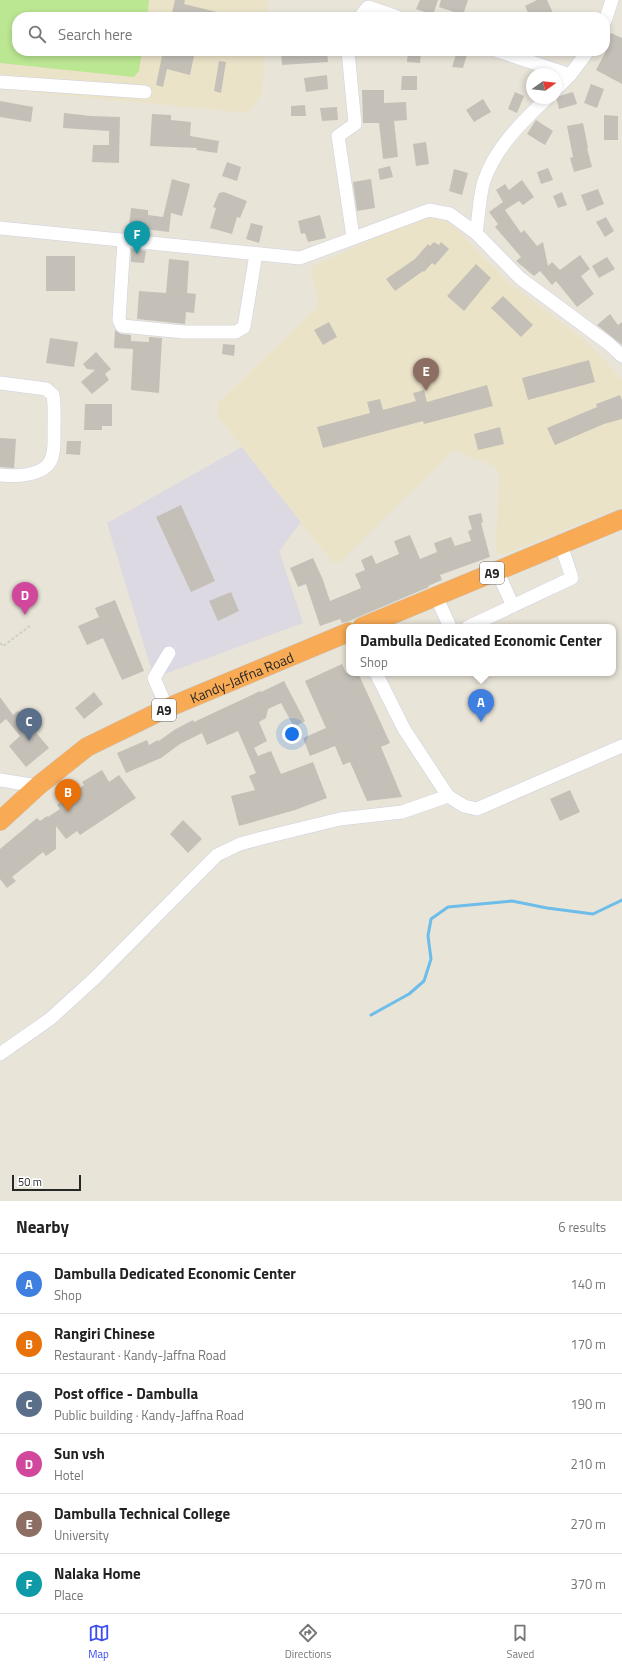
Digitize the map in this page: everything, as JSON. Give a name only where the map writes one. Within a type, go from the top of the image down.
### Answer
[{"type":"highway","name":"A9","points":[[369,624],[622,519]]},
{"type":"highway","name":"Kandy-Jaffna Road","points":[[0,821],[38,786],[87,746],[167,708],[346,633]]},
{"type":"street","points":[[608,12],[612,0]]},
{"type":"street","points":[[364,12],[368,7],[382,12]]},
{"type":"street","points":[[348,56],[355,124],[338,136],[353,237]]},
{"type":"street","points":[[513,56],[570,75]]},
{"type":"street","points":[[562,83],[584,56]]},
{"type":"street","points":[[0,82],[145,92]]},
{"type":"street","points":[[476,234],[484,183],[492,161],[522,122],[541,104]]},
{"type":"street","points":[[0,228],[300,258],[429,210],[450,214],[476,234],[520,278],[610,344],[622,356]]},
{"type":"street","points":[[124,240],[119,320],[122,326],[184,332],[236,332],[244,327],[256,254]]},
{"type":"street","points":[[0,383],[46,389],[53,395],[54,405],[54,452],[51,461],[45,468],[24,475],[0,475]]},
{"type":"street","points":[[474,624],[572,578],[561,545]]},
{"type":"street","points":[[497,571],[513,606]]},
{"type":"street","points":[[436,596],[449,624]]},
{"type":"street","points":[[167,708],[154,678],[169,653]]},
{"type":"street","points":[[378,676],[404,729],[448,796],[464,806],[477,809],[622,746]]},
{"type":"street","points":[[0,780],[38,786]]},
{"type":"street","points":[[0,1054],[50,1019],[95,978],[217,855],[240,844],[262,838],[340,819],[402,812],[448,796]]},
{"type":"path","points":[[0,643],[3,646],[31,625]]},
{"type":"shaded area","points":[[0,0],[268,0],[267,12],[12,12],[12,56],[265,56],[262,93],[248,113],[0,89]]},
{"type":"shaded area","points":[[434,215],[444,219],[452,225],[511,285],[578,335],[602,357],[622,380],[622,507],[502,555],[496,552],[499,472],[494,466],[456,451],[448,455],[338,564],[332,562],[217,415],[218,403],[316,308],[318,300],[311,271],[315,265],[421,218]]},
{"type":"shaded area","points":[[242,447],[301,522],[279,551],[303,623],[154,678],[107,523]]},
{"type":"green space","points":[[0,0],[149,0],[148,12],[12,12],[12,56],[141,56],[139,71],[134,77],[0,63]]},
{"type":"building","points":[[175,0],[185,0],[184,4],[217,12],[172,12]]},
{"type":"building","points":[[420,0],[438,0],[434,12],[424,12],[416,9]]},
{"type":"building","points":[[441,0],[468,0],[464,12],[454,12],[439,7]]},
{"type":"building","points":[[537,0],[547,0],[553,12],[528,12],[525,6]]},
{"type":"building","points":[[611,33],[622,38],[622,84],[596,70],[603,56],[610,56]]},
{"type":"building","points":[[162,56],[194,56],[190,75],[167,69],[163,87],[156,85]]},
{"type":"building","points":[[281,56],[327,56],[328,62],[282,65]]},
{"type":"building","points":[[408,56],[421,56],[420,63],[407,62]]},
{"type":"building","points":[[455,56],[467,56],[463,68],[452,67]]},
{"type":"building","points":[[219,61],[226,62],[221,93],[214,91]]},
{"type":"building","points":[[327,75],[328,89],[306,92],[304,78]]},
{"type":"building","points":[[402,76],[417,76],[417,90],[401,90]]},
{"type":"building","points":[[591,84],[604,89],[597,108],[584,103]]},
{"type":"building","points":[[362,90],[384,90],[384,103],[406,102],[407,120],[394,121],[398,157],[383,159],[379,123],[363,123]]},
{"type":"building","points":[[515,92],[524,96],[517,113],[508,109]]},
{"type":"building","points":[[573,92],[577,104],[559,109],[558,104],[562,104],[562,95]]},
{"type":"building","points":[[483,99],[491,112],[474,122],[466,110]]},
{"type":"building","points":[[0,101],[33,107],[31,122],[0,117]]},
{"type":"building","points":[[305,105],[306,116],[291,116],[291,106]]},
{"type":"building","points":[[337,107],[338,120],[322,121],[320,108]]},
{"type":"building","points":[[64,113],[120,117],[119,163],[92,162],[93,145],[109,145],[109,131],[63,128]]},
{"type":"building","points":[[152,114],[171,115],[171,120],[191,122],[190,136],[219,141],[217,153],[196,150],[197,148],[150,146]]},
{"type":"building","points":[[604,115],[618,116],[618,140],[604,140]]},
{"type":"building","points":[[536,120],[553,131],[545,145],[527,134]]},
{"type":"building","points":[[583,123],[592,167],[574,172],[570,158],[573,157],[567,126]]},
{"type":"building","points":[[426,142],[429,164],[416,166],[413,144]]},
{"type":"building","points":[[227,162],[241,167],[237,181],[222,176]]},
{"type":"building","points":[[390,166],[393,177],[380,180],[378,169]]},
{"type":"building","points":[[548,168],[553,180],[541,184],[537,172]]},
{"type":"building","points":[[454,169],[468,173],[462,195],[449,191]]},
{"type":"building","points":[[172,179],[190,184],[182,216],[171,213],[169,232],[129,227],[131,208],[148,210],[148,215],[163,217]]},
{"type":"building","points":[[371,179],[375,208],[357,211],[353,182]]},
{"type":"building","points":[[522,180],[534,197],[523,205],[519,201],[505,210],[521,233],[524,230],[537,246],[543,242],[548,266],[552,262],[560,270],[580,255],[590,269],[581,276],[594,294],[577,307],[556,281],[552,285],[540,271],[534,276],[516,261],[521,257],[495,227],[498,224],[489,212],[503,202],[496,190],[505,184],[509,190]]},
{"type":"building","points":[[598,189],[604,204],[587,211],[581,195]]},
{"type":"building","points":[[224,192],[247,201],[240,218],[237,217],[232,234],[210,228],[216,208],[213,207],[219,193]]},
{"type":"building","points":[[562,192],[567,205],[558,208],[553,196]]},
{"type":"building","points":[[320,215],[326,238],[308,242],[305,233],[301,234],[298,221]]},
{"type":"building","points":[[606,217],[614,231],[605,237],[596,222]]},
{"type":"building","points":[[251,223],[263,226],[259,243],[246,239]]},
{"type":"building","points":[[434,242],[439,245],[441,242],[449,249],[435,265],[432,263],[424,272],[423,271],[395,291],[386,279],[415,259],[428,244],[430,246]]},
{"type":"building","points":[[131,249],[146,251],[144,263],[131,262]]},
{"type":"building","points":[[46,256],[75,256],[75,291],[46,291]]},
{"type":"building","points":[[607,257],[615,269],[599,278],[592,266]]},
{"type":"building","points":[[169,259],[189,261],[187,293],[196,294],[194,313],[186,312],[185,324],[137,319],[139,291],[166,293]]},
{"type":"building","points":[[476,264],[491,278],[464,311],[447,296]]},
{"type":"building","points":[[503,296],[533,325],[521,337],[491,308]]},
{"type":"building","points":[[610,314],[618,325],[622,322],[622,345],[597,325]]},
{"type":"building","points":[[329,322],[337,337],[323,345],[314,330]]},
{"type":"building","points":[[115,330],[121,334],[131,335],[131,341],[149,342],[149,337],[162,338],[159,393],[131,390],[133,349],[114,348]]},
{"type":"building","points":[[50,338],[78,342],[74,367],[46,363]]},
{"type":"building","points":[[223,344],[235,345],[234,356],[222,354]]},
{"type":"building","points":[[96,352],[111,369],[105,374],[109,380],[92,394],[81,382],[95,370],[87,369],[83,364]]},
{"type":"building","points":[[589,360],[595,382],[528,400],[522,378]]},
{"type":"building","points":[[487,385],[493,406],[424,424],[423,421],[323,448],[317,427],[370,413],[367,402],[380,399],[383,410],[416,401],[413,393],[424,390],[427,402]]},
{"type":"building","points":[[620,395],[622,400],[622,419],[604,424],[555,445],[547,428],[597,407],[596,404]]},
{"type":"building","points":[[85,404],[112,404],[112,426],[102,426],[102,430],[84,430]]},
{"type":"building","points":[[500,427],[504,444],[478,450],[474,434]]},
{"type":"building","points":[[0,438],[16,439],[14,468],[0,467]]},
{"type":"building","points":[[67,441],[81,441],[80,455],[66,454]]},
{"type":"building","points":[[181,505],[215,581],[191,592],[156,517]]},
{"type":"building","points":[[481,513],[483,522],[481,523],[490,557],[440,575],[442,580],[428,586],[429,587],[349,621],[342,623],[340,619],[320,626],[306,584],[298,587],[290,568],[313,558],[323,580],[330,601],[361,588],[355,574],[365,570],[361,560],[372,555],[376,564],[399,554],[394,541],[410,535],[420,559],[437,552],[434,543],[451,537],[455,546],[471,541],[468,531],[472,529],[468,516]]},
{"type":"building","points":[[231,592],[239,611],[218,621],[209,601]]},
{"type":"building","points":[[115,600],[144,671],[122,680],[103,638],[87,645],[78,626],[99,617],[95,608]]},
{"type":"building","points":[[342,664],[346,676],[359,676],[390,743],[381,747],[402,797],[367,801],[350,762],[343,765],[335,746],[310,756],[303,738],[326,728],[305,681]]},
{"type":"building","points":[[284,681],[305,721],[294,727],[281,703],[268,709],[266,718],[259,722],[267,741],[254,748],[258,756],[271,751],[281,774],[313,762],[327,798],[295,810],[239,826],[231,796],[255,790],[249,776],[256,773],[238,731],[207,745],[202,733],[180,744],[161,758],[126,773],[117,753],[147,740],[149,745],[158,740],[159,741],[174,730],[193,720],[194,722]]},
{"type":"building","points":[[94,692],[103,704],[84,719],[75,708]]},
{"type":"building","points":[[0,697],[13,715],[18,711],[49,748],[26,767],[9,746],[20,736],[6,719],[0,724]]},
{"type":"building","points":[[102,770],[109,782],[119,775],[136,798],[80,835],[77,831],[66,839],[56,826],[56,849],[46,856],[43,852],[12,877],[16,881],[7,888],[0,879],[0,849],[37,818],[40,821],[60,809],[57,805],[84,785],[82,782]]},
{"type":"building","points":[[570,790],[580,812],[560,821],[550,799]]},
{"type":"building","points":[[183,820],[202,839],[188,853],[170,834]]},
{"type":"waterway","points":[[371,1015],[409,994],[424,981],[431,959],[428,936],[431,919],[448,907],[512,901],[547,908],[593,914],[622,900]]},
{"type":"place","name":"Nalaka Home","points":[[137,254]]},
{"type":"place","name":"Dambulla Technical College","points":[[426,391]]},
{"type":"place","name":"Sun vsh","points":[[25,615]]},
{"type":"place","name":"Dambulla Dedicated Economic Center","points":[[481,722]]},
{"type":"place","name":"Post office - Dambulla","points":[[29,741]]},
{"type":"place","name":"Rangiri Chinese","points":[[68,812]]}]
